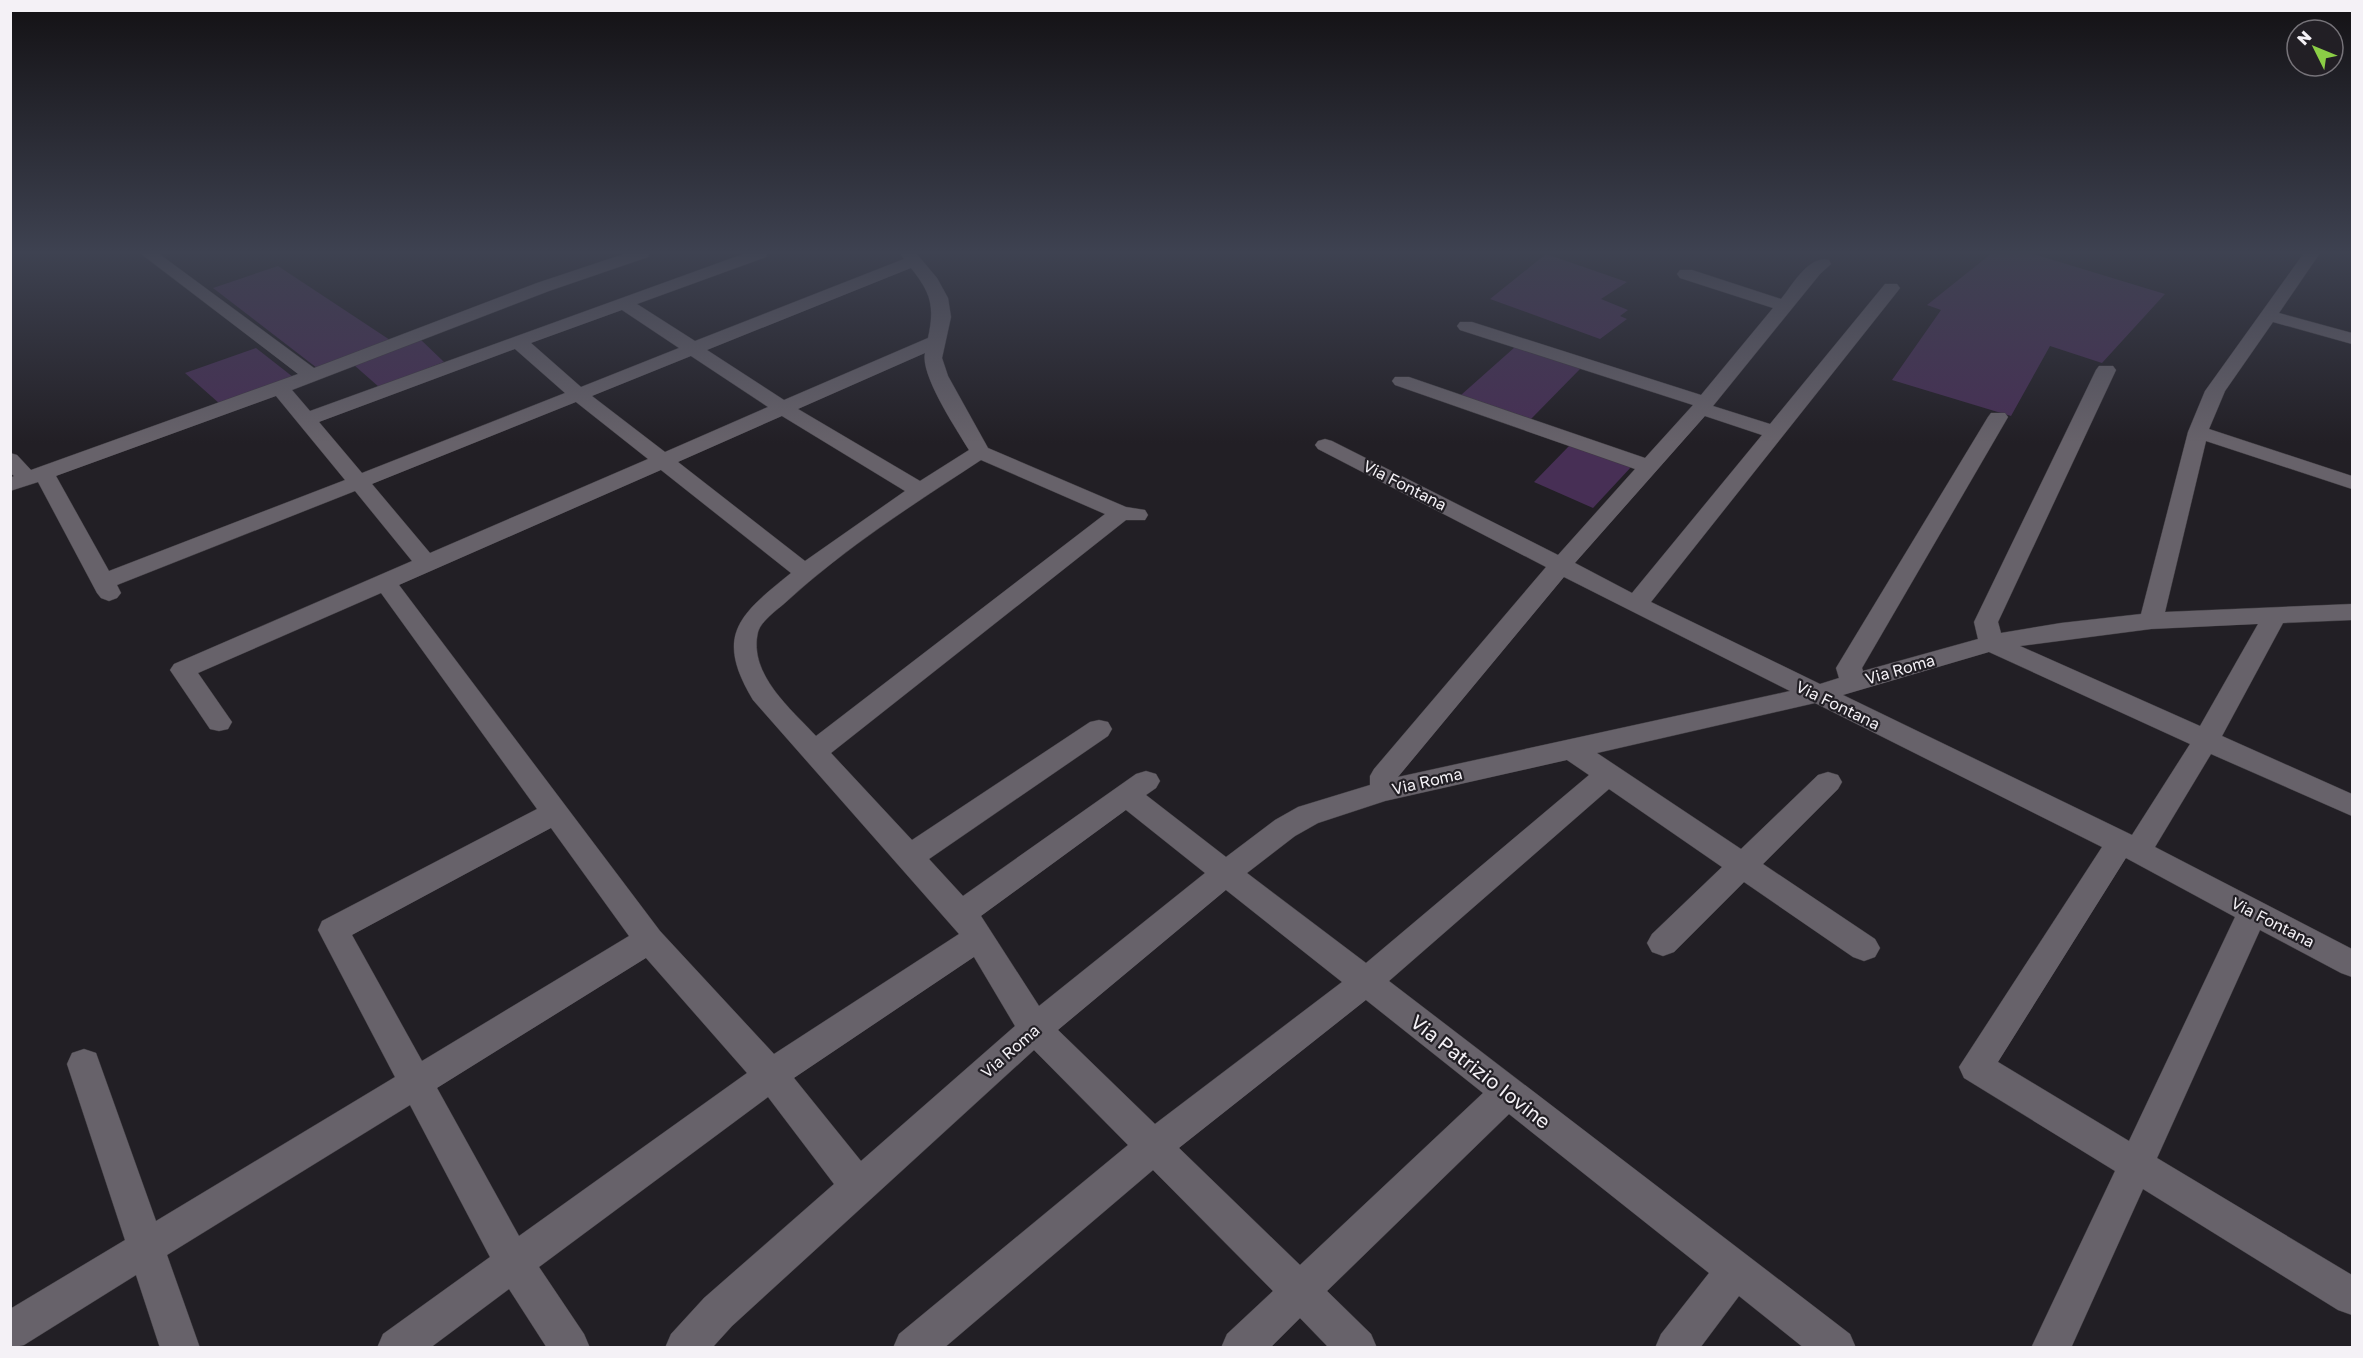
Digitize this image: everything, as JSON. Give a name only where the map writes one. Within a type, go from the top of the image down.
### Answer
[{"type":"street","points":[[233,316],[311,375]]},
{"type":"street","points":[[27,479],[280,388],[466,316]]},
{"type":"street","points":[[307,419],[588,316]]},
{"type":"street","points":[[644,316],[784,409],[921,491]]},
{"type":"street","points":[[10,459],[106,588],[359,482],[694,350],[772,316]]},
{"type":"street","points":[[815,751],[1130,514],[980,452],[938,376],[933,358],[940,316]]},
{"type":"street","points":[[1384,791],[1384,776],[1561,565],[1703,405],[1776,316]]},
{"type":"street","points":[[1636,604],[1868,316]]},
{"type":"street","points":[[2151,621],[2198,432],[2215,391],[2267,316]]},
{"type":"street","points":[[2273,316],[2352,339]]},
{"type":"street","points":[[1466,326],[1703,405],[1776,433]]},
{"type":"street","points":[[518,342],[579,395],[804,572]]},
{"type":"street","points":[[219,722],[183,670],[936,342]]},
{"type":"street","points":[[2106,370],[1986,622],[1991,643],[2352,806]]},
{"type":"street","points":[[1402,381],[1650,467]]},
{"type":"street","points":[[280,388],[427,564]]},
{"type":"street","points":[[1853,683],[1849,668],[1998,417]]},
{"type":"street","points":[[2198,432],[2352,483]]},
{"type":"street","name":"Via Fontana","points":[[1325,445],[1815,694],[2129,847],[2352,964]]},
{"type":"street","points":[[980,452],[830,551],[755,618],[746,631],[745,646],[750,669],[762,694],[970,925],[1035,1029],[1357,1347]]},
{"type":"street","points":[[385,582],[649,940],[771,1075],[857,1185]]},
{"type":"street","name":"Via Roma","points":[[686,1347],[718,1312],[857,1185],[1035,1029],[1227,873],[1285,828],[1308,815],[1384,791],[1815,694],[1991,643],[2061,631],[2151,621],[2352,612]]},
{"type":"street","points":[[2276,614],[2206,740],[1976,1067],[2135,1166],[2352,1296]]},
{"type":"street","points":[[909,857],[1099,729]]},
{"type":"street","points":[[1570,749],[1864,948]]},
{"type":"street","points":[[913,1347],[1154,1146],[1366,982],[1608,774]]},
{"type":"street","points":[[1663,943],[1828,782]]},
{"type":"street","name":"Via Patrizio Iovine","points":[[970,925],[1136,788],[1227,873],[1836,1347]]},
{"type":"street","points":[[556,812],[333,930],[514,1264],[570,1347]]},
{"type":"street","points":[[2050,1347],[2253,912]]},
{"type":"street","points":[[397,1347],[771,1075],[970,925]]},
{"type":"street","points":[[10,1331],[649,940]]},
{"type":"street","points":[[84,1064],[180,1347]]},
{"type":"street","points":[[1241,1347],[1508,1092]]},
{"type":"street","points":[[1675,1347],[1736,1269]]},
{"type":"shaded area","points":[[250,316],[354,316],[390,340],[317,368]]},
{"type":"shaded area","points":[[1538,316],[1621,316],[1627,319],[1600,339]]},
{"type":"shaded area","points":[[1937,316],[2145,316],[2102,363],[2050,346],[2011,416],[1892,380]]},
{"type":"shaded area","points":[[420,339],[444,362],[379,387],[354,365]]},
{"type":"shaded area","points":[[1515,347],[1581,368],[1531,419],[1461,395]]},
{"type":"shaded area","points":[[256,348],[293,377],[220,404],[185,373]]},
{"type":"shaded area","points":[[1570,445],[1632,466],[1593,508],[1534,482]]}]
